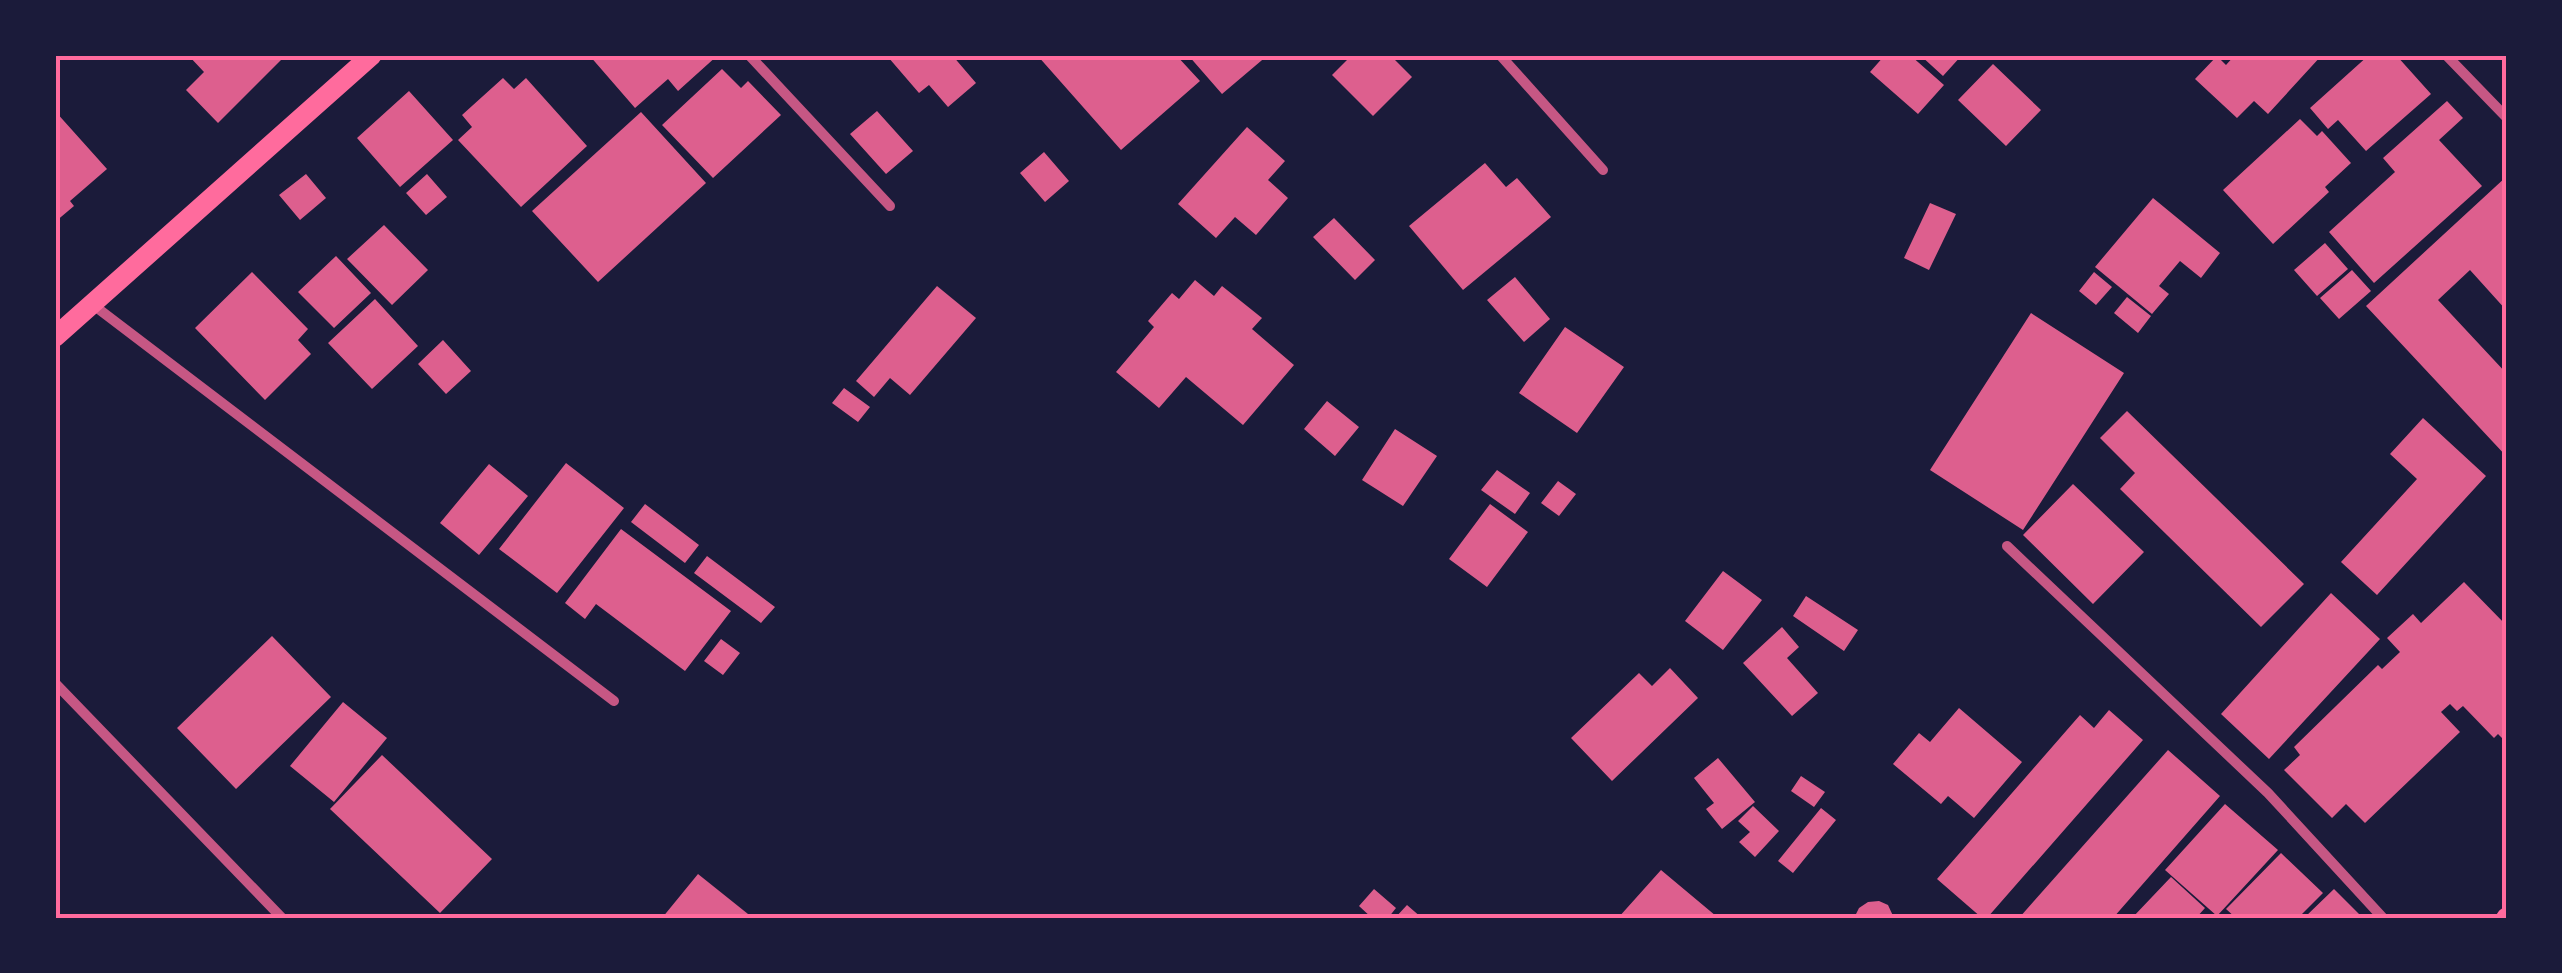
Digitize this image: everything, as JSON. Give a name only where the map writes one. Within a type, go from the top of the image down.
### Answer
[{"type":"main road","points":[[55,337],[372,55]]},
{"type":"street","points":[[750,55],[890,206]]},
{"type":"street","points":[[1500,55],[1603,170]]},
{"type":"street","points":[[2446,55],[2507,118]]},
{"type":"street","points":[[91,303],[614,702]]},
{"type":"street","points":[[2007,546],[2268,793],[2383,918]]},
{"type":"street","points":[[55,683],[282,918]]},
{"type":"building","points":[[188,55],[286,55],[218,123],[186,90],[204,72]]},
{"type":"building","points":[[589,55],[718,55],[678,91],[668,79],[635,108]]},
{"type":"building","points":[[890,55],[952,55],[976,83],[948,107],[929,85],[919,93]]},
{"type":"building","points":[[1037,55],[1176,55],[1200,81],[1121,150]]},
{"type":"building","points":[[1188,55],[1268,55],[1222,94]]},
{"type":"building","points":[[1352,55],[1390,55],[1412,77],[1373,116],[1332,75]]},
{"type":"building","points":[[1885,55],[1910,55],[1944,85],[1918,114],[1870,72]]},
{"type":"building","points":[[1920,55],[1962,55],[1943,76]]},
{"type":"building","points":[[2235,55],[2322,55],[2268,114],[2254,101],[2237,118],[2195,79],[2217,56],[2226,65]]},
{"type":"building","points":[[2369,55],[2396,55],[2431,94],[2366,151],[2338,120],[2328,129],[2310,108]]},
{"type":"building","points":[[1993,64],[2041,110],[2006,146],[1958,100]]},
{"type":"building","points":[[722,69],[741,88],[748,81],[781,115],[713,178],[662,125]]},
{"type":"building","points":[[503,78],[514,89],[526,78],[587,146],[521,207],[458,140],[472,127],[462,115]]},
{"type":"building","points":[[409,91],[453,140],[400,187],[357,138]]},
{"type":"building","points":[[2447,101],[2463,118],[2439,140],[2482,186],[2374,283],[2329,232],[2395,172],[2383,158]]},
{"type":"building","points":[[55,111],[107,169],[70,201],[74,206],[55,222]]},
{"type":"building","points":[[877,111],[913,151],[886,174],[850,134]]},
{"type":"building","points":[[641,112],[706,183],[598,282],[532,211]]},
{"type":"building","points":[[2300,119],[2317,136],[2322,131],[2351,163],[2325,187],[2329,192],[2273,244],[2223,190]]},
{"type":"building","points":[[1247,127],[1285,161],[1268,180],[1288,198],[1256,235],[1235,217],[1216,238],[1178,204]]},
{"type":"building","points":[[1044,152],[1069,181],[1045,202],[1020,173]]},
{"type":"building","points":[[1485,163],[1506,187],[1517,178],[1551,217],[1463,290],[1409,226]]},
{"type":"building","points":[[306,174],[326,198],[300,220],[279,195]]},
{"type":"building","points":[[427,174],[447,197],[426,215],[406,193]]},
{"type":"building","points":[[2507,176],[2507,311],[2470,270],[2438,300],[2507,374],[2507,457],[2366,306]]},
{"type":"building","points":[[2153,198],[2220,253],[2201,278],[2180,261],[2159,286],[2169,294],[2152,314],[2095,267]]},
{"type":"building","points":[[1930,203],[1956,214],[1929,270],[1904,258]]},
{"type":"building","points":[[1334,218],[1375,260],[1355,280],[1313,237]]},
{"type":"building","points":[[384,225],[428,270],[392,305],[347,259]]},
{"type":"building","points":[[2325,243],[2348,269],[2317,296],[2294,270]]},
{"type":"building","points":[[336,256],[371,293],[334,328],[298,292]]},
{"type":"building","points":[[2352,270],[2371,291],[2339,319],[2320,298]]},
{"type":"building","points":[[252,272],[308,329],[298,340],[311,354],[265,400],[195,328]]},
{"type":"building","points":[[2094,272],[2112,287],[2096,305],[2079,291]]},
{"type":"building","points":[[1515,277],[1550,319],[1524,342],[1487,300]]},
{"type":"building","points":[[1195,280],[1214,296],[1222,286],[1262,318],[1252,329],[1294,365],[1243,425],[1186,377],[1159,408],[1116,372],[1154,327],[1148,321],[1172,293],[1179,299]]},
{"type":"building","points":[[937,286],[976,318],[910,395],[890,378],[874,397],[856,381]]},
{"type":"building","points":[[2127,297],[2151,316],[2138,333],[2114,313]]},
{"type":"building","points":[[375,299],[418,346],[372,389],[328,343]]},
{"type":"building","points":[[2031,313],[2124,373],[2023,530],[1930,470]]},
{"type":"building","points":[[1565,327],[1624,367],[1577,433],[1519,393]]},
{"type":"building","points":[[443,340],[471,371],[446,394],[418,364]]},
{"type":"building","points":[[844,388],[870,407],[858,422],[832,403]]},
{"type":"building","points":[[1327,401],[1359,427],[1335,456],[1304,429]]},
{"type":"building","points":[[2127,411],[2304,584],[2261,627],[2120,489],[2135,473],[2100,438]]},
{"type":"building","points":[[2423,418],[2486,476],[2377,595],[2341,562],[2417,479],[2390,454]]},
{"type":"building","points":[[1395,429],[1437,456],[1403,506],[1362,480]]},
{"type":"building","points":[[566,463],[624,508],[557,593],[499,549]]},
{"type":"building","points":[[489,464],[528,496],[479,555],[440,523]]},
{"type":"building","points":[[1497,470],[1530,493],[1515,514],[1481,490]]},
{"type":"building","points":[[1558,481],[1576,494],[1559,516],[1541,503]]},
{"type":"building","points":[[2073,484],[2144,552],[2093,604],[2023,535]]},
{"type":"building","points":[[645,504],[699,545],[685,563],[631,522]]},
{"type":"building","points":[[1490,504],[1528,532],[1487,587],[1449,559]]},
{"type":"building","points":[[621,529],[731,611],[685,671],[596,604],[585,619],[565,603]]},
{"type":"building","points":[[707,556],[775,607],[761,623],[694,573]]},
{"type":"building","points":[[1723,571],[1762,600],[1723,650],[1685,621]]},
{"type":"building","points":[[2464,582],[2507,626],[2507,743],[2498,734],[2494,738],[2463,706],[2457,711],[2450,704],[2441,712],[2460,732],[2365,823],[2346,804],[2332,818],[2284,770],[2300,755],[2294,747],[2378,665],[2382,669],[2400,652],[2387,638],[2413,614],[2421,623]]},
{"type":"building","points":[[2331,593],[2380,639],[2269,759],[2221,714]]},
{"type":"building","points":[[1806,596],[1858,630],[1844,651],[1793,616]]},
{"type":"building","points":[[1782,627],[1799,647],[1787,658],[1818,693],[1792,716],[1743,663]]},
{"type":"building","points":[[272,636],[331,697],[236,789],[177,728]]},
{"type":"building","points":[[721,639],[740,653],[723,675],[704,661]]},
{"type":"building","points":[[1670,668],[1698,698],[1612,781],[1571,738],[1639,673],[1652,686]]},
{"type":"building","points":[[343,702],[387,738],[334,802],[290,766]]},
{"type":"building","points":[[1959,708],[2022,762],[1974,818],[1948,796],[1941,804],[1893,764],[1919,733],[1930,742]]},
{"type":"building","points":[[2109,710],[2143,740],[1987,918],[1982,918],[1937,879],[2080,715],[2094,728]]},
{"type":"building","points":[[2168,750],[2220,796],[2113,918],[2019,918]]},
{"type":"building","points":[[382,755],[492,859],[440,913],[330,809]]},
{"type":"building","points":[[1718,758],[1755,802],[1722,829],[1706,809],[1714,803],[1694,778]]},
{"type":"building","points":[[1801,776],[1825,792],[1814,807],[1791,791]]},
{"type":"building","points":[[2225,804],[2278,850],[2217,916],[2165,870]]},
{"type":"building","points":[[1753,806],[1779,831],[1755,857],[1739,842],[1750,832],[1738,821]]},
{"type":"building","points":[[1821,808],[1836,820],[1793,873],[1778,861]]},
{"type":"building","points":[[2281,853],[2323,893],[2298,918],[2236,918],[2226,909]]},
{"type":"building","points":[[1661,870],[1716,916],[1618,918]]},
{"type":"building","points":[[698,874],[753,918],[662,918]]},
{"type":"building","points":[[2171,877],[2205,908],[2196,918],[2132,918]]},
{"type":"building","points":[[1374,889],[1396,908],[1388,918],[1372,918],[1359,906]]},
{"type":"building","points":[[2334,889],[2363,918],[2304,918]]},
{"type":"building","points":[[1879,901],[1888,905],[1894,918],[1854,918],[1859,908]]},
{"type":"building","points":[[1407,905],[1422,918],[1395,918]]}]
